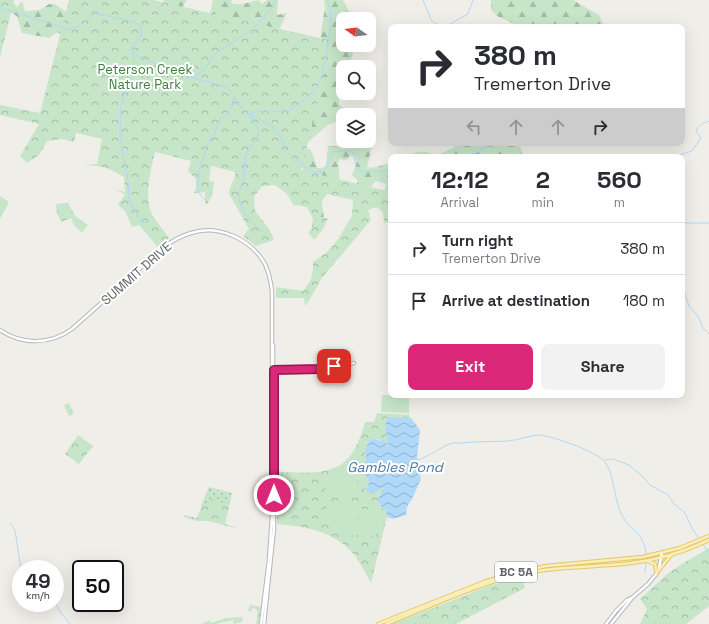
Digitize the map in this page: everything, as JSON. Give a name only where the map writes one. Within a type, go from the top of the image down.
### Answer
[{"type":"main road","name":"SUMMIT DRIVE","points":[[0,330],[18,340],[33,342],[43,341],[62,335],[72,329],[170,243],[184,235],[205,230],[225,232],[236,237],[252,249],[265,264],[270,277],[272,291],[272,522],[262,624]]},
{"type":"main road","points":[[273,370],[320,369],[354,363]]},
{"type":"main road","name":"BC 5A","points":[[378,624],[484,582],[510,574],[542,567],[631,559],[662,553],[688,545],[709,536]]},
{"type":"main road","name":"BC 5A","points":[[386,624],[484,585],[511,576],[547,569],[643,561],[690,549],[709,540]]},
{"type":"main road","points":[[658,572],[662,553]]},
{"type":"main road","points":[[611,624],[633,597],[648,584],[672,554]]},
{"type":"main road","points":[[643,561],[655,564],[658,572]]},
{"type":"main road","points":[[606,624],[627,600],[633,597]]},
{"type":"green space","points":[[0,0],[11,0],[17,7],[22,1],[25,11],[40,10],[49,4],[55,4],[66,12],[73,25],[162,9],[164,0],[187,0],[180,11],[208,22],[213,0],[232,0],[231,3],[238,4],[258,0],[262,4],[267,0],[278,0],[277,15],[287,13],[280,28],[272,39],[321,50],[321,33],[325,7],[324,0],[343,0],[349,12],[336,12],[336,52],[353,52],[351,60],[336,60],[336,100],[339,100],[339,104],[344,108],[336,108],[336,121],[328,125],[301,148],[310,149],[317,168],[322,168],[326,166],[328,145],[336,146],[336,148],[372,148],[367,167],[376,167],[388,162],[388,205],[384,193],[386,184],[376,181],[370,189],[355,187],[358,181],[352,175],[357,162],[354,156],[350,156],[347,160],[339,159],[339,182],[334,188],[320,196],[324,221],[312,234],[312,210],[303,169],[296,161],[65,34],[56,33],[49,38],[22,33],[17,16],[0,7]]},
{"type":"green space","points":[[0,0],[14,0],[0,58]]},
{"type":"green space","name":"Peterson Creek Nature Park","points":[[69,0],[153,0],[333,41],[301,170],[388,191],[388,221],[386,223],[384,222],[383,212],[376,207],[368,210],[371,220],[321,279],[305,306],[304,298],[276,298],[276,287],[303,291],[311,278],[313,262],[326,253],[336,242],[352,216],[353,200],[327,194],[319,205],[318,217],[328,218],[323,229],[314,240],[308,232],[313,229],[313,218],[307,207],[294,206],[287,194],[275,185],[262,186],[254,197],[255,211],[270,230],[274,240],[256,246],[243,236],[249,229],[229,194],[235,172],[211,166],[209,181],[214,182],[212,196],[207,204],[205,204],[205,192],[194,193],[196,189],[196,179],[188,171],[191,161],[155,152],[149,180],[148,195],[150,209],[158,224],[169,238],[158,247],[139,225],[132,227],[125,211],[118,205],[125,194],[113,189],[125,192],[124,177],[106,168],[85,165],[97,164],[102,139],[76,133],[74,142],[62,139],[47,141],[39,155],[27,163],[20,156],[39,124],[0,115],[0,105],[40,113]]},
{"type":"green space","points":[[491,0],[573,0],[599,15],[604,24],[514,24],[497,16],[491,10]]},
{"type":"green space","points":[[520,146],[522,151],[522,154],[440,154],[457,147]]},
{"type":"green space","points":[[422,152],[432,154],[414,154]]},
{"type":"green space","points":[[0,196],[9,202],[0,219]]},
{"type":"green space","points":[[68,203],[75,216],[88,225],[82,233],[74,225],[71,218],[61,222],[57,213],[56,204]]},
{"type":"green space","points":[[382,395],[388,395],[388,398],[409,398],[409,413],[381,412]]},
{"type":"green space","points":[[69,403],[74,414],[69,416],[64,405]]},
{"type":"green space","points":[[377,413],[410,415],[410,419],[387,417],[385,429],[388,446],[383,438],[381,440],[373,438],[369,441],[366,450],[365,475],[368,478],[369,484],[365,489],[376,493],[384,487],[378,502],[381,507],[386,510],[387,517],[371,583],[355,556],[339,541],[320,532],[298,526],[277,524],[277,472],[322,471],[334,468],[343,463],[352,454],[359,440],[365,422],[374,422]]},
{"type":"green space","points":[[78,435],[93,446],[79,464],[65,454]]},
{"type":"green space","points":[[349,465],[357,465],[358,498],[325,498],[327,480],[337,469]]},
{"type":"green space","points":[[209,487],[232,493],[225,524],[235,528],[208,521],[196,521],[184,517],[184,515],[197,518]]},
{"type":"green space","points":[[209,488],[232,493],[229,504],[210,499],[208,507],[201,505]]},
{"type":"green space","points":[[326,504],[357,504],[358,535],[342,535],[332,530],[327,519]]},
{"type":"green space","points":[[359,509],[384,511],[383,530],[372,536],[361,536]]},
{"type":"green space","points":[[709,548],[709,606],[686,624],[640,624],[647,609],[640,599],[667,574]]},
{"type":"green space","points":[[521,576],[525,588],[456,624],[392,624],[489,586]]},
{"type":"green space","points":[[250,605],[261,607],[259,624],[256,624],[258,612],[256,609],[252,608],[251,612],[248,611]]},
{"type":"green space","points":[[243,617],[242,622],[233,624],[233,620],[216,624],[201,624],[210,620],[211,623],[226,618]]},
{"type":"water","name":"Gambles Pond","points":[[387,417],[411,418],[420,430],[417,457],[421,479],[407,507],[406,515],[393,519],[387,517],[386,510],[381,507],[378,501],[384,487],[375,493],[371,493],[365,489],[369,484],[368,478],[365,475],[367,446],[369,441],[373,438],[381,441],[383,438],[388,446],[385,429]]},
{"type":"waterway","points":[[191,77],[202,72],[217,52],[249,32],[273,7],[275,0]]},
{"type":"waterway","points":[[248,114],[260,111],[289,111],[315,90],[320,81],[329,36],[331,16],[330,7],[327,0]]},
{"type":"waterway","points":[[423,0],[431,20],[437,24]]},
{"type":"waterway","points":[[450,24],[468,14],[473,0]]},
{"type":"waterway","points":[[0,6],[4,9],[69,29],[83,24],[94,13],[135,22],[140,25],[141,35],[133,44],[132,49],[138,56],[182,75],[227,87],[245,112],[271,125],[282,139],[286,151],[292,157],[301,162],[308,170],[316,173],[324,171],[333,152],[349,150],[353,152],[356,166],[359,170],[366,172],[388,170]]},
{"type":"waterway","points":[[133,52],[135,72],[126,89],[121,106],[120,133],[128,180],[129,200],[141,222],[147,223]]},
{"type":"waterway","points":[[206,201],[198,190],[199,170],[208,144],[215,133],[220,119],[228,113],[234,98]]},
{"type":"waterway","points":[[251,116],[259,131],[246,155],[244,163],[244,177],[239,190],[239,197],[245,214],[261,231]]},
{"type":"waterway","points":[[682,154],[692,151],[701,138],[696,131],[698,127],[709,121]]},
{"type":"waterway","points":[[454,150],[455,146]]},
{"type":"waterway","points":[[472,154],[489,146]]},
{"type":"waterway","points":[[685,223],[709,223]]},
{"type":"waterway","points":[[685,294],[689,306],[698,316],[703,328],[709,334]]},
{"type":"waterway","points":[[418,460],[454,443],[508,441],[538,435],[553,438],[584,449],[601,458],[608,467],[611,473],[620,511],[623,518],[640,537],[645,550],[646,559]]},
{"type":"waterway","points":[[605,460],[613,459],[629,465],[650,485],[668,495],[674,504],[685,513],[693,530],[709,553]]},
{"type":"waterway","points":[[10,523],[15,530],[20,560]]},
{"type":"waterway","points":[[645,572],[646,563]]},
{"type":"waterway","points":[[60,612],[70,624]]},
{"type":"route","points":[[274,495],[274,370],[320,369],[334,366]]}]
